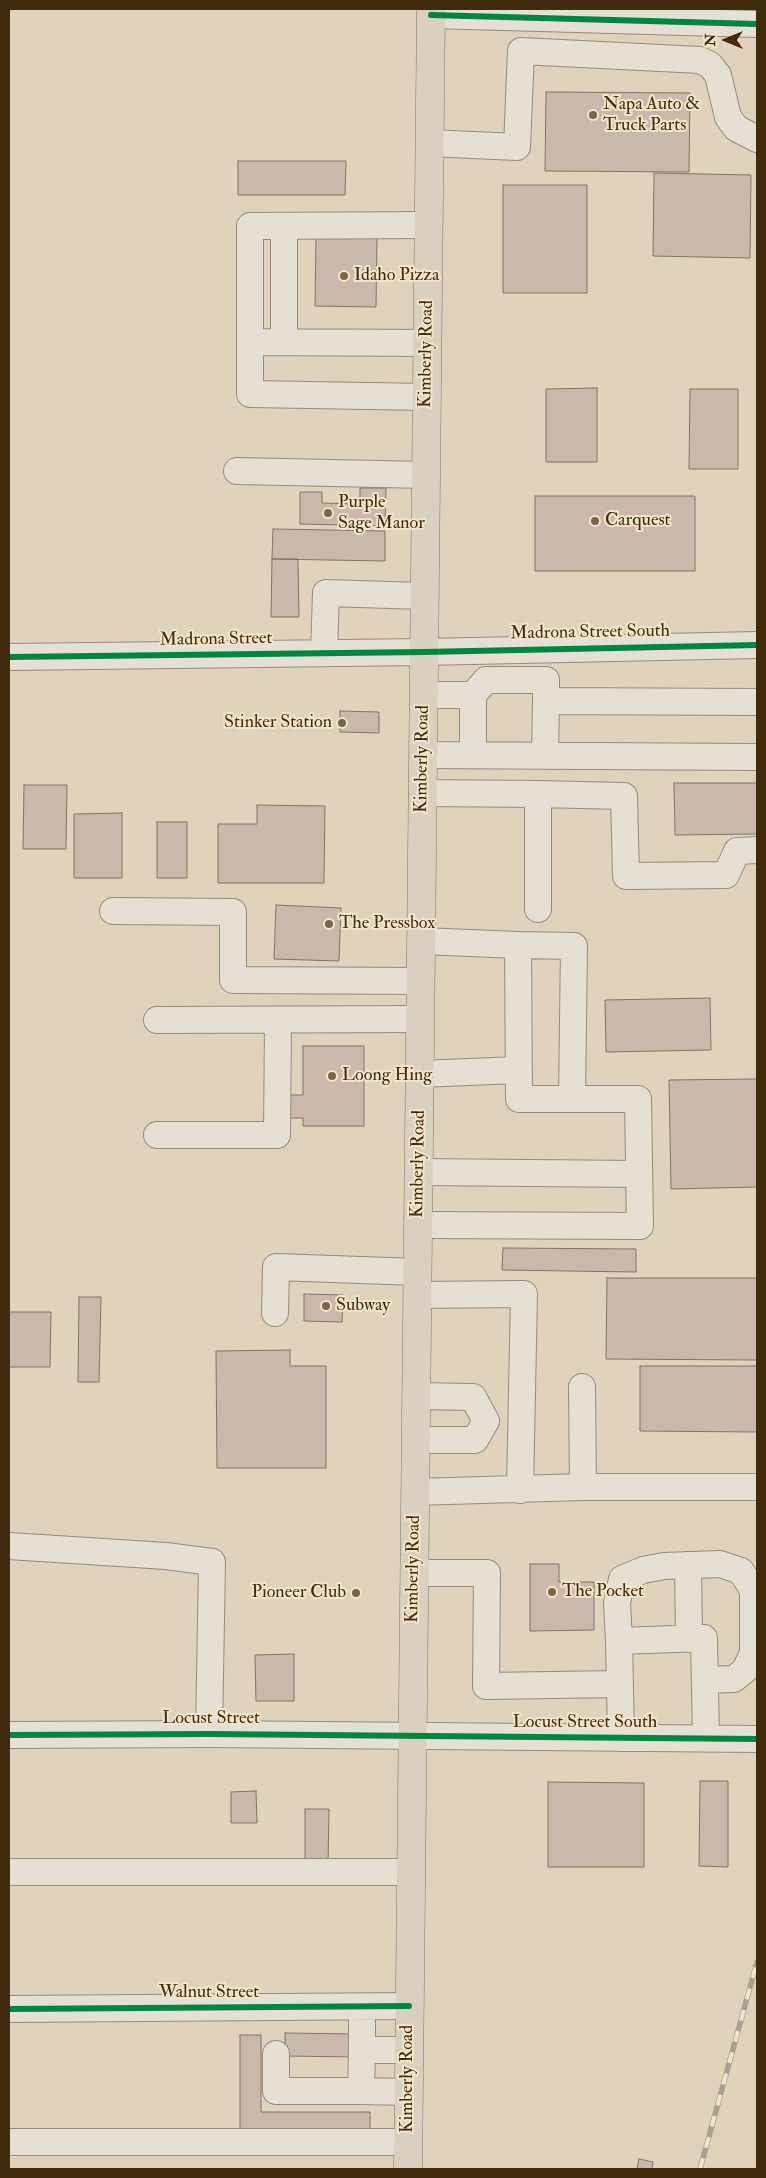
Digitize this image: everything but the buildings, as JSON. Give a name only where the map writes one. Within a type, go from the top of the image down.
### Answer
[{"type":"main road","name":"Kimberly Road","points":[[408,2169],[431,12]]},
{"type":"street","points":[[431,12],[757,24]]},
{"type":"street","points":[[429,143],[517,147],[521,51],[700,60],[710,64],[718,75],[728,117],[736,128],[757,139]]},
{"type":"street","points":[[426,397],[250,394],[250,226],[428,225]]},
{"type":"street","points":[[284,226],[284,342]]},
{"type":"street","points":[[250,342],[427,343]]},
{"type":"street","points":[[237,472],[426,475]]},
{"type":"street","points":[[324,654],[326,593],[424,596]]},
{"type":"street","name":"Madrona Street South","points":[[424,652],[757,645]]},
{"type":"street","points":[[545,756],[546,649]]},
{"type":"street","name":"Madrona Street","points":[[9,657],[424,652]]},
{"type":"street","points":[[473,755],[473,695],[486,680],[546,691],[757,702]]},
{"type":"street","points":[[423,695],[473,695]]},
{"type":"street","points":[[423,754],[757,758]]},
{"type":"street","points":[[422,793],[624,796],[626,876],[726,875],[737,851],[757,850]]},
{"type":"street","points":[[538,794],[538,909]]},
{"type":"street","points":[[113,911],[233,912],[233,980],[421,981]]},
{"type":"street","points":[[421,941],[574,946],[572,1099]]},
{"type":"street","points":[[418,1225],[640,1226],[638,1099],[519,1100],[518,945]]},
{"type":"street","points":[[157,1020],[420,1019]]},
{"type":"street","points":[[157,1134],[277,1135],[278,1020]]},
{"type":"street","points":[[419,1074],[518,1070]]},
{"type":"street","points":[[418,1172],[639,1174]]},
{"type":"street","points":[[275,1314],[276,1267],[417,1284],[524,1294],[520,1490]]},
{"type":"street","points":[[582,1387],[583,1487]]},
{"type":"street","points":[[416,1396],[473,1397],[486,1421]]},
{"type":"street","points":[[486,1421],[520,1421]]},
{"type":"street","points":[[416,1440],[475,1440],[486,1421]]},
{"type":"street","points":[[415,1492],[583,1487],[757,1487]]},
{"type":"street","points":[[9,1546],[166,1556],[212,1562],[209,1734]]},
{"type":"street","points":[[621,1738],[617,1603],[622,1579],[643,1570],[664,1566],[720,1564],[741,1571],[753,1590],[753,1653],[745,1670],[734,1679],[705,1680]]},
{"type":"street","points":[[688,1565],[690,1639]]},
{"type":"street","points":[[414,1572],[487,1572],[486,1686],[620,1684]]},
{"type":"street","points":[[619,1641],[704,1638],[706,1739]]},
{"type":"street","name":"Locust Street","points":[[9,1736],[209,1734],[412,1737]]},
{"type":"street","name":"Locust Street South","points":[[412,1737],[757,1739]]},
{"type":"street","points":[[9,1872],[410,1872]]},
{"type":"street","name":"Walnut Street","points":[[9,2009],[409,2006]]},
{"type":"street","points":[[361,2091],[362,2007]]},
{"type":"street","points":[[362,2050],[409,2050]]},
{"type":"street","points":[[276,2054],[276,2091],[408,2092]]},
{"type":"street","points":[[9,2142],[408,2142]]},
{"type":"railway","points":[[700,2169],[757,1962]]},
{"type":"cycle path","points":[[431,15],[757,24]]},
{"type":"cycle path","points":[[9,657],[424,652],[757,645]]},
{"type":"cycle path","points":[[9,1735],[209,1734],[757,1739]]},
{"type":"cycle path","points":[[9,2009],[409,2006]]},
{"type":"place","name":"Napa Auto & Truck Parts","points":[[593,115]]},
{"type":"place","name":"Idaho Pizza","points":[[344,276]]},
{"type":"place","name":"Purple Sage Manor","points":[[328,513]]},
{"type":"place","name":"Carquest","points":[[595,521]]},
{"type":"place","name":"Stinker Station","points":[[342,723]]},
{"type":"place","name":"The Pressbox","points":[[329,924]]},
{"type":"place","name":"Loong Hing","points":[[332,1076]]},
{"type":"place","name":"Subway","points":[[326,1306]]},
{"type":"place","name":"The Pocket","points":[[552,1592]]},
{"type":"place","name":"Pioneer Club","points":[[356,1593]]}]
